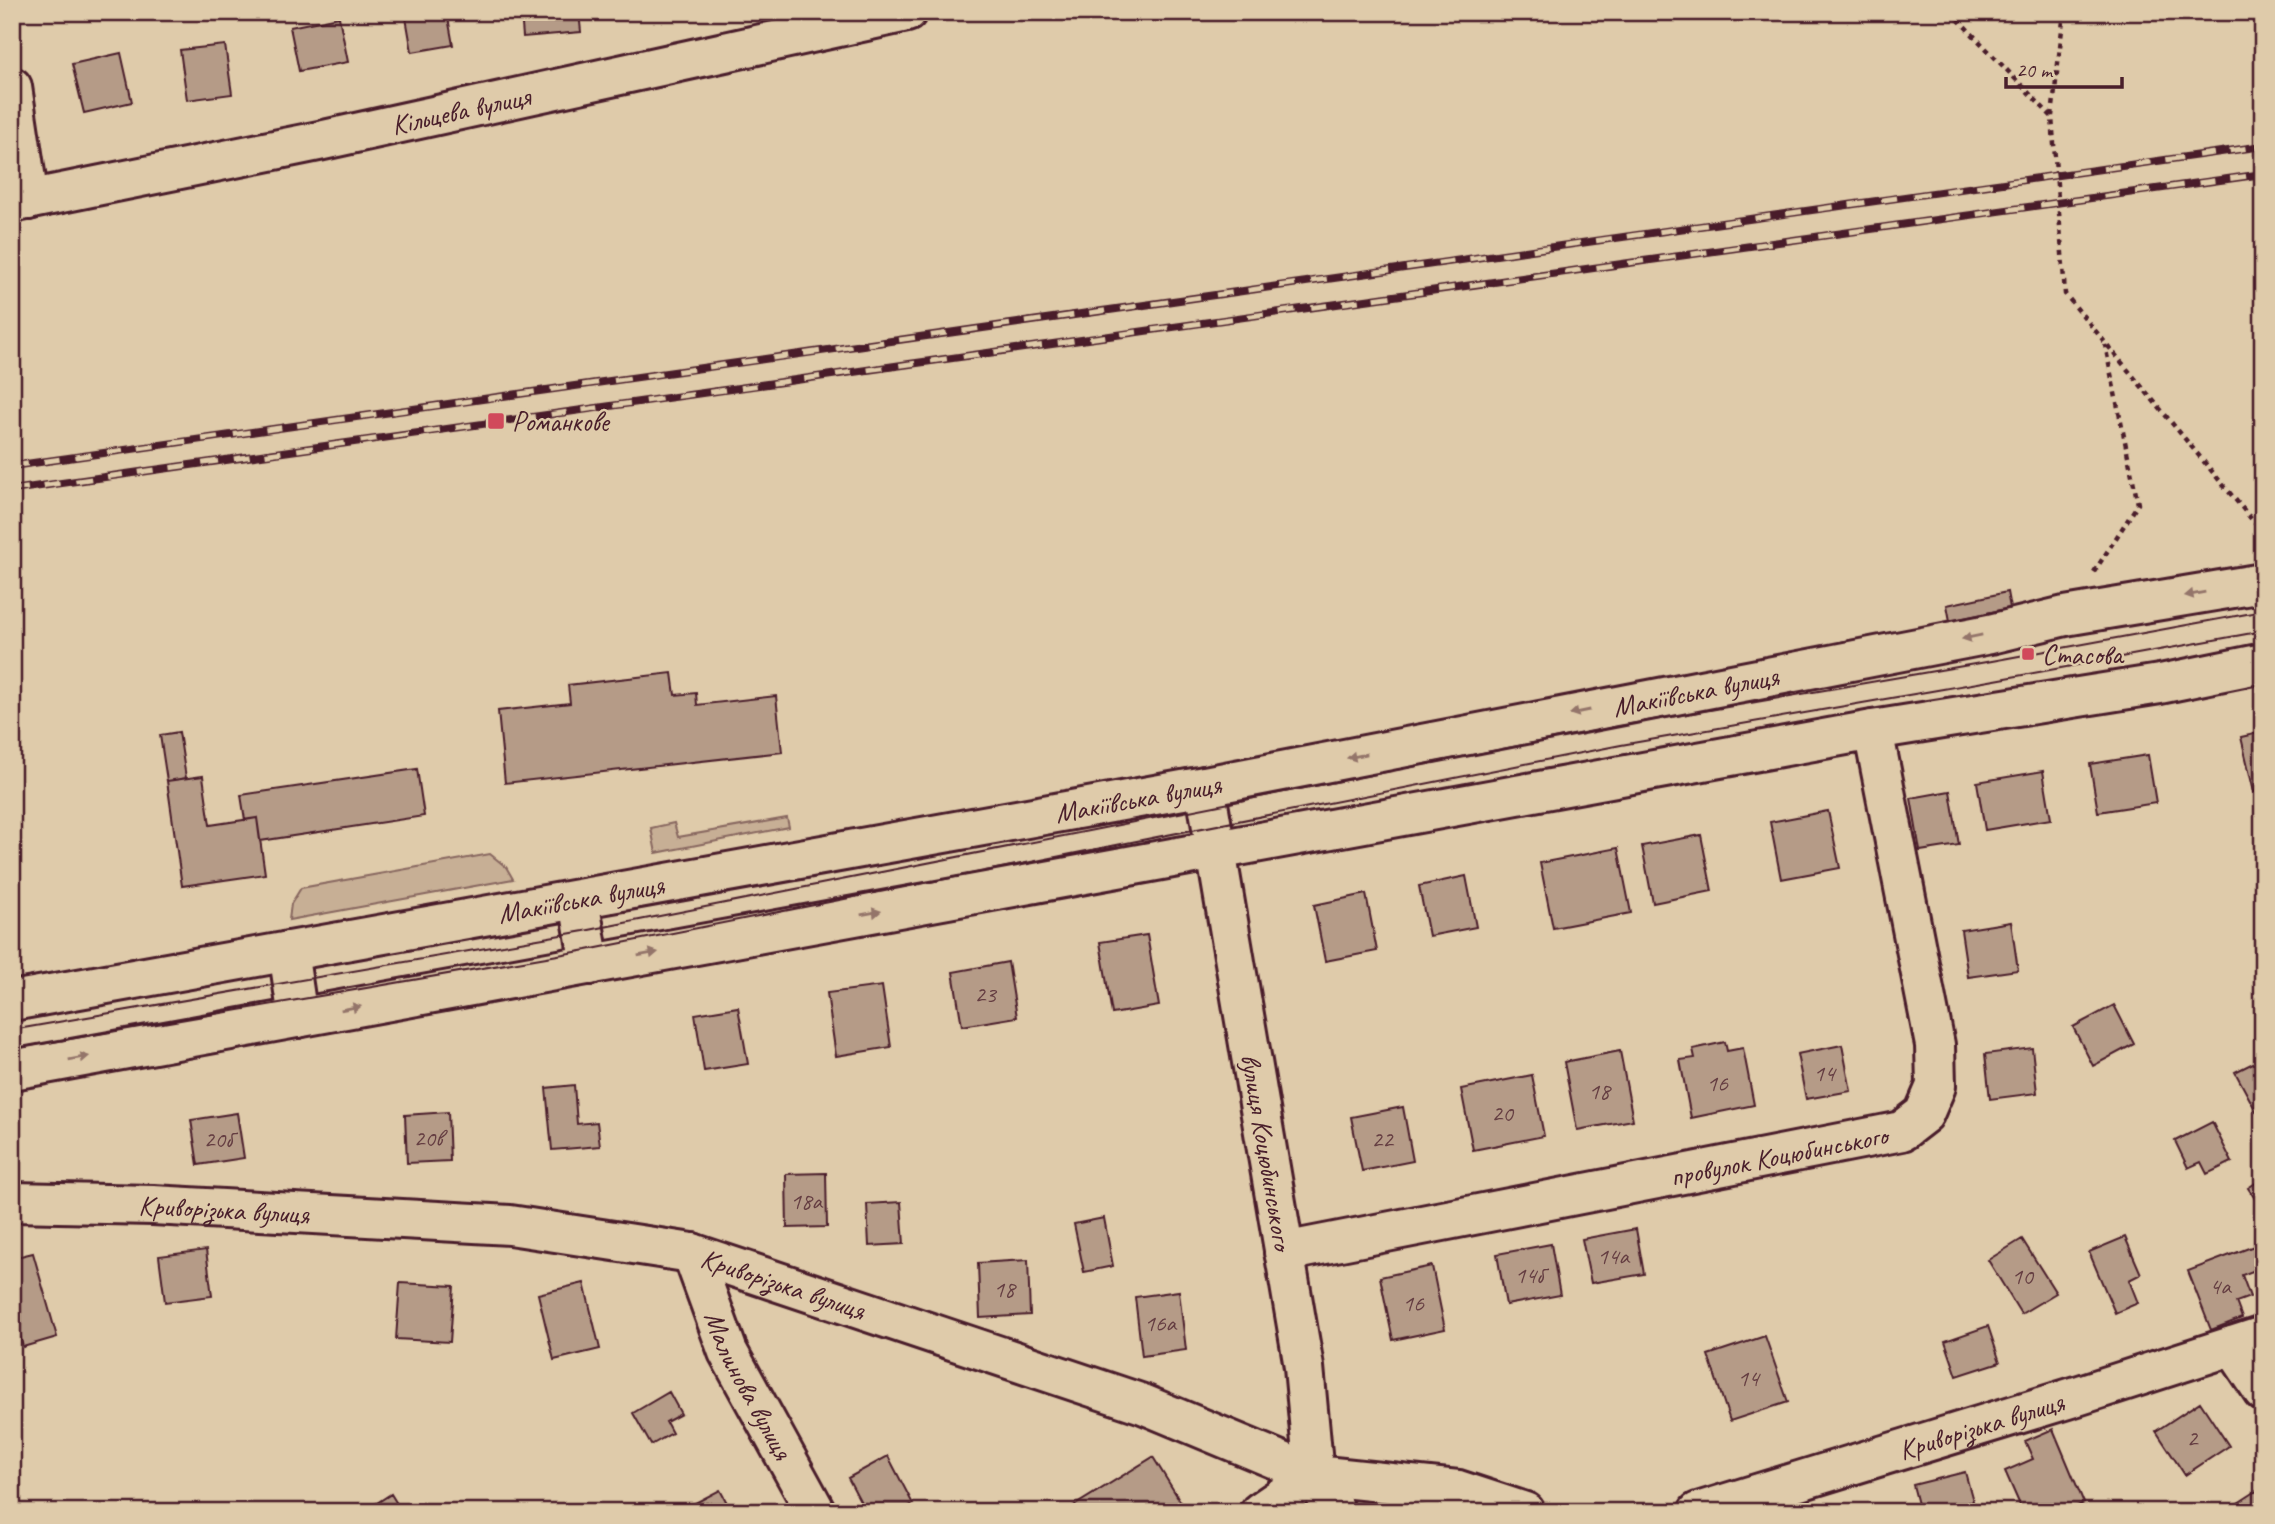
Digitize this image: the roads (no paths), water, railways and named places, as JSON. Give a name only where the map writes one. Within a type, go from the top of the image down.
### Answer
[{"type":"street","name":"Кільцева вулиця","points":[[21,201],[319,141],[907,12]]},
{"type":"street","points":[[12,87],[21,201]]},
{"type":"street","name":"Макіївська вулиця","points":[[12,1001],[1205,786],[1990,634],[2065,616],[2263,583]]},
{"type":"street","points":[[12,1070],[1873,730],[2160,684],[2263,663]]},
{"type":"street","name":"провулок Коцюбинського","points":[[1284,1252],[1902,1131],[1924,1114],[1936,1086],[1935,1045],[1873,730]]},
{"type":"street","name":"вулиця Коцюбинського","points":[[1205,786],[1304,1367],[1314,1475],[1335,1512]]},
{"type":"street","points":[[579,900],[590,965]]},
{"type":"street","points":[[288,951],[298,1018]]},
{"type":"street","name":"Криворізька вулиця","points":[[12,1202],[153,1205],[510,1225],[692,1253],[1143,1404],[1314,1475],[1458,1490],[1525,1512]]},
{"type":"street","name":"Малинова вулиця","points":[[692,1253],[728,1353],[816,1512]]},
{"type":"street","points":[[2248,1341],[2263,1391]]},
{"type":"street","name":"Криворізька вулиця","points":[[1698,1512],[2248,1341]]},
{"type":"street","points":[[1260,1512],[1314,1475]]},
{"type":"tram line","points":[[12,1030],[584,931],[1618,726],[2263,611]]},
{"type":"tram line","points":[[12,1049],[587,950],[1621,745],[2263,631]]},
{"type":"railway","points":[[12,466],[2263,146]]},
{"type":"railway","points":[[12,490],[2263,174]]},
{"type":"place","name":"Романкове","points":[[496,421]]},
{"type":"place","name":"Стасова","points":[[2028,654]]}]
